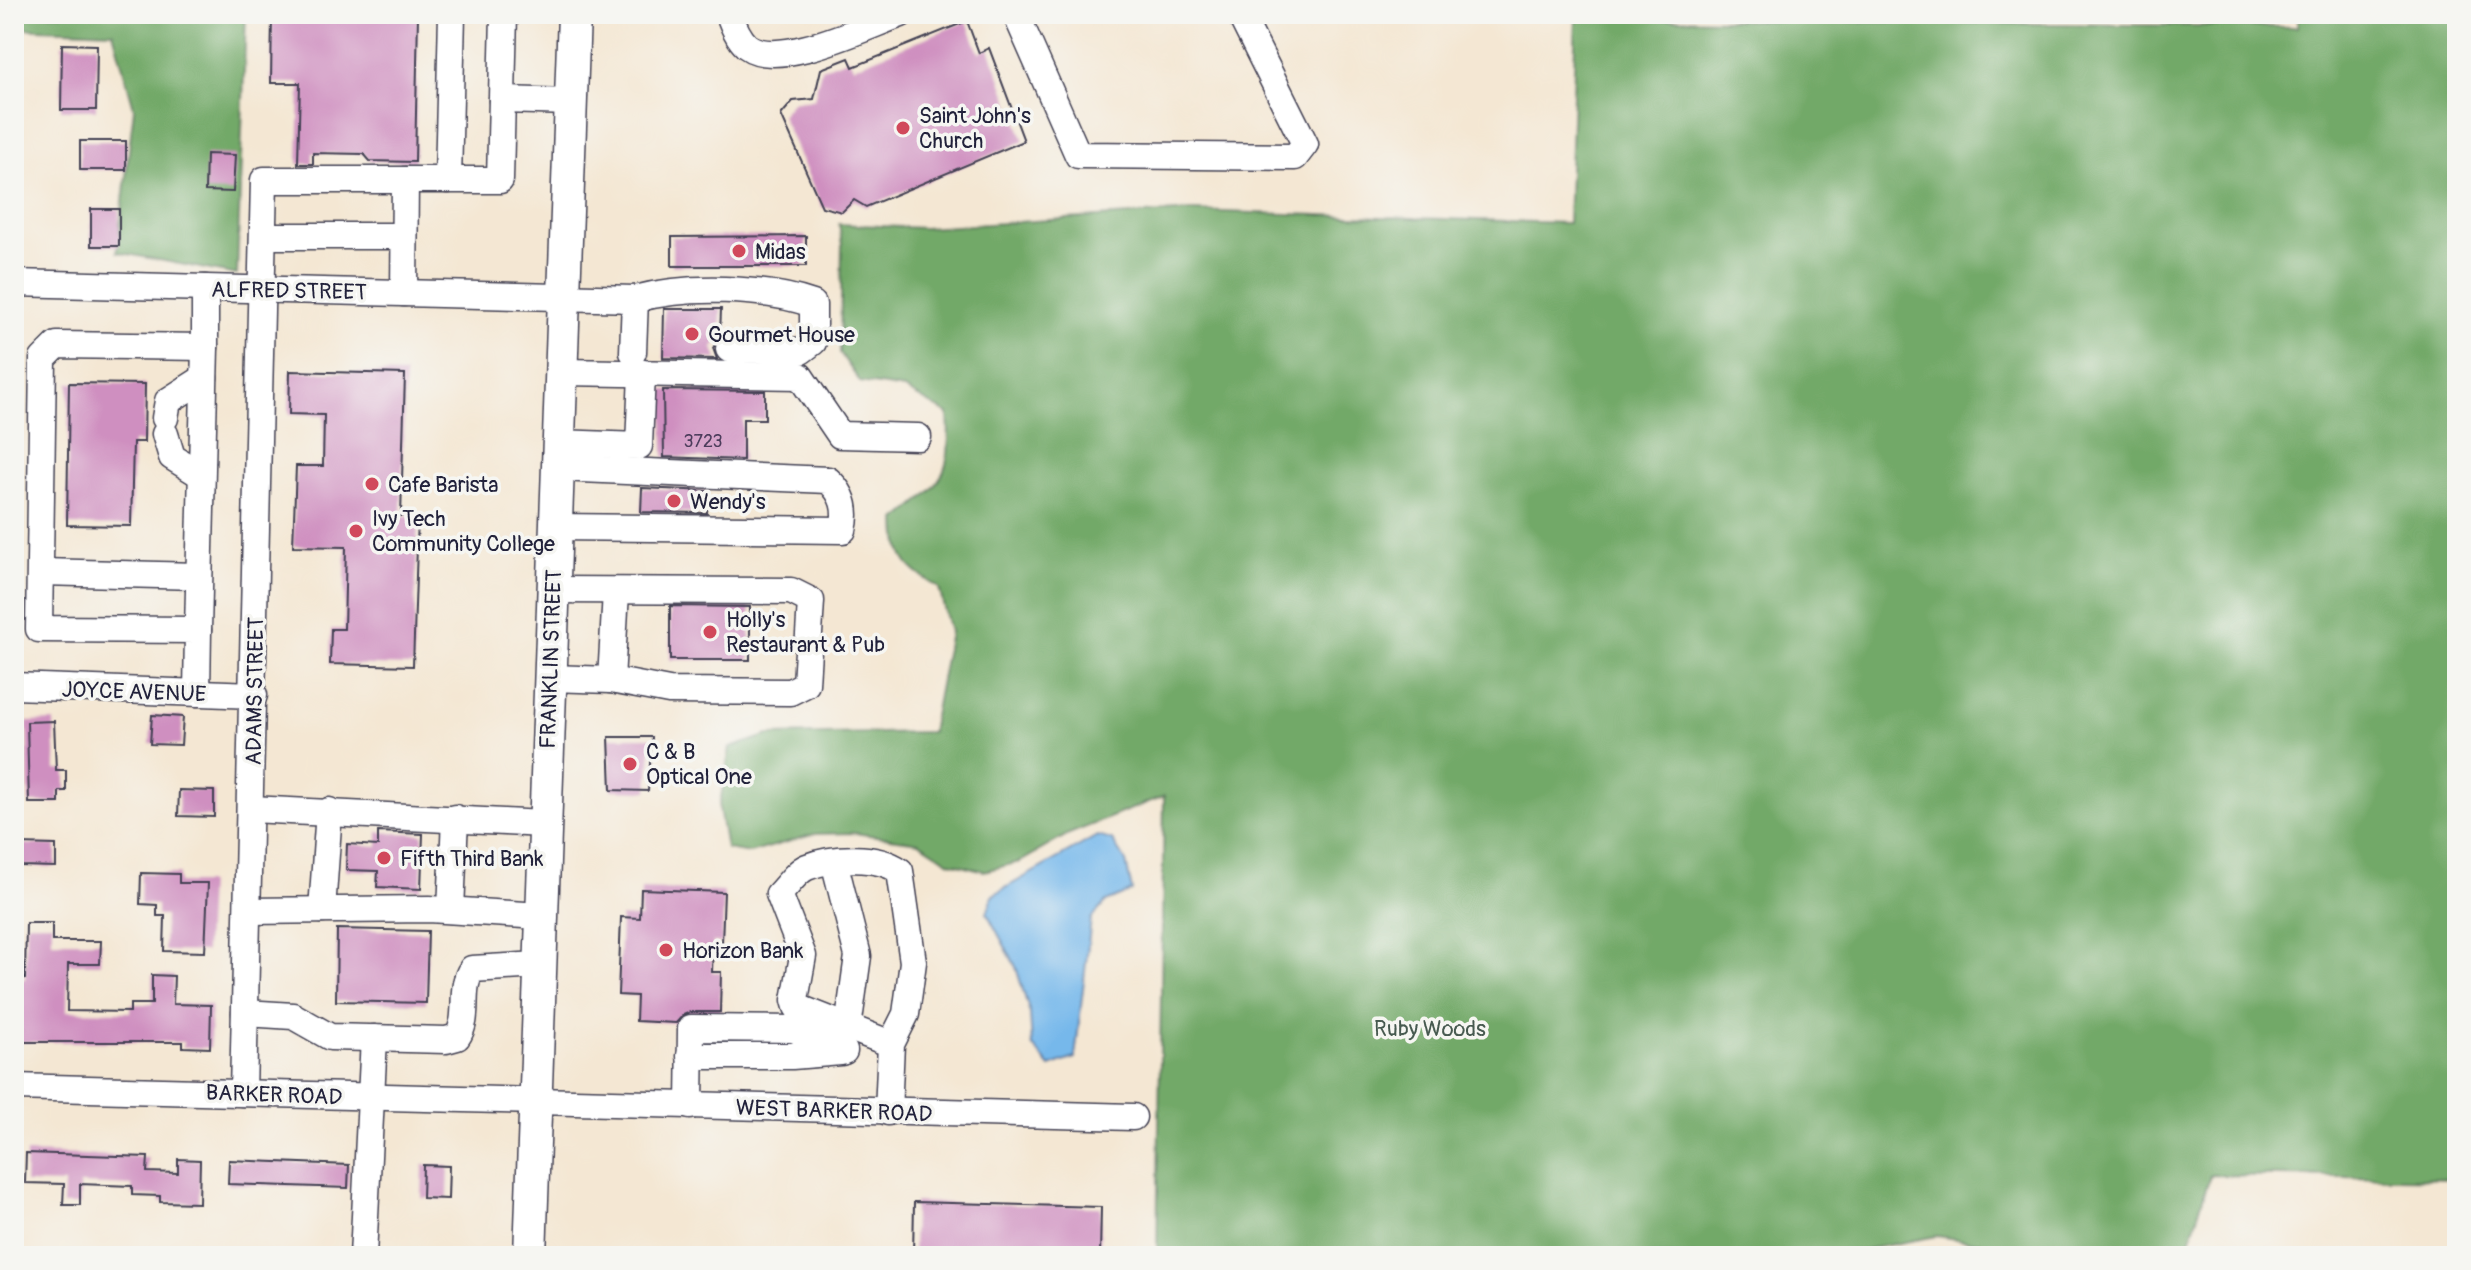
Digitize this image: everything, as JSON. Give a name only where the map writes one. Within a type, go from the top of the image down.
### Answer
[{"type":"main road","name":"FRANKLIN STREET","points":[[530,1256],[574,14]]},
{"type":"street","points":[[448,180],[452,14]]},
{"type":"street","points":[[404,293],[405,180],[500,180],[504,14]]},
{"type":"street","points":[[729,14],[734,29],[748,46],[765,53],[786,54],[901,14]]},
{"type":"street","points":[[1016,14],[1078,155],[1295,157],[1305,144],[1240,14]]},
{"type":"street","points":[[502,100],[571,102]]},
{"type":"street","name":"ADAMS STREET","points":[[243,1093],[264,180],[405,180]]},
{"type":"street","points":[[264,236],[404,236]]},
{"type":"street","name":"ALFRED STREET","points":[[14,283],[635,299],[663,291],[783,293],[813,304],[813,342],[801,351],[729,349]]},
{"type":"street","points":[[197,693],[205,288]]},
{"type":"street","points":[[558,456],[639,446],[635,299]]},
{"type":"street","points":[[198,630],[39,629],[43,359],[57,345],[205,347]]},
{"type":"street","points":[[562,372],[638,362],[800,376],[840,435],[918,437]]},
{"type":"street","points":[[201,475],[172,457],[165,426],[168,401],[204,378]]},
{"type":"street","points":[[555,527],[843,530],[847,516],[840,491],[828,480],[558,456]]},
{"type":"street","points":[[41,572],[198,576]]},
{"type":"street","points":[[550,678],[611,680],[669,691],[790,692],[806,684],[811,601],[791,591],[553,590]]},
{"type":"street","points":[[611,680],[616,592]]},
{"type":"street","name":"JOYCE AVENUE","points":[[14,686],[254,695]]},
{"type":"street","points":[[251,809],[544,824]]},
{"type":"street","points":[[322,910],[329,811]]},
{"type":"street","points":[[451,910],[455,818]]},
{"type":"street","points":[[834,861],[858,956],[846,1040]]},
{"type":"street","points":[[846,1040],[797,1007],[795,1000],[803,956],[779,894],[804,868],[834,861],[888,862],[900,871],[913,962],[906,1014],[890,1054],[888,1112]]},
{"type":"street","points":[[248,911],[451,910],[541,916]]},
{"type":"street","points":[[245,1013],[293,1016],[330,1037],[457,1037],[463,1030],[465,979],[472,969],[539,965]]},
{"type":"street","points":[[690,1106],[691,1028],[794,1029],[846,1040],[890,1054]]},
{"type":"street","points":[[363,1256],[374,1038]]},
{"type":"street","name":"BARKER ROAD","points":[[14,1087],[534,1102]]},
{"type":"street","name":"WEST BARKER ROAD","points":[[534,1102],[1133,1117]]},
{"type":"green space","points":[[14,14],[246,14],[237,275],[117,252],[134,108],[113,32],[14,28]]},
{"type":"green space","name":"Ruby Woods","points":[[2298,14],[2457,14],[2457,1179],[2210,1175],[2189,1244],[2172,1256],[2068,1256],[1937,1236],[1830,1256],[1157,1256],[1164,796],[1069,834],[1020,862],[984,871],[950,862],[919,842],[854,833],[815,834],[750,853],[726,849],[719,808],[730,748],[769,735],[931,732],[950,632],[939,588],[911,568],[902,554],[897,520],[925,497],[941,476],[948,452],[948,414],[904,389],[860,382],[840,353],[842,245],[839,224],[924,228],[1193,211],[1568,223],[1576,18],[2297,27]]},
{"type":"water","points":[[1097,836],[1112,840],[1126,862],[1132,891],[1106,902],[1091,919],[1075,1058],[1050,1067],[1032,1045],[1030,1014],[1016,967],[987,913],[993,895]]},
{"type":"building","points":[[272,14],[418,14],[415,162],[370,161],[364,154],[313,153],[313,164],[298,164],[300,83],[271,83]]},
{"type":"building","name":"Saint John's Church","points":[[967,21],[979,53],[989,48],[1024,141],[866,207],[854,200],[842,212],[822,207],[781,115],[793,101],[814,99],[821,69],[849,58],[853,67]]},
{"type":"building","points":[[62,44],[97,45],[96,110],[61,110]]},
{"type":"building","points":[[80,141],[126,141],[126,170],[80,170]]},
{"type":"building","points":[[206,154],[235,155],[233,192],[205,191]]},
{"type":"building","points":[[91,209],[119,209],[119,246],[91,246]]},
{"type":"building","name":"Midas","points":[[806,236],[806,266],[672,266],[672,237]]},
{"type":"building","name":"Gourmet House","points":[[664,309],[721,309],[720,336],[713,348],[717,359],[663,358]]},
{"type":"building","name":"Ivy Tech Community College","points":[[290,371],[405,374],[401,516],[418,516],[413,666],[330,664],[331,629],[344,629],[346,547],[293,546],[296,466],[323,466],[324,415],[289,414]]},
{"type":"building","points":[[69,383],[145,384],[144,442],[133,442],[131,526],[67,525]]},
{"type":"building","points":[[663,390],[765,391],[765,419],[743,419],[743,460],[664,457]]},
{"type":"building","name":"Wendy's","points":[[642,488],[708,491],[707,513],[641,512]]},
{"type":"building","name":"Holly's Restaurant & Pub","points":[[670,606],[750,607],[750,660],[670,660]]},
{"type":"building","points":[[152,715],[183,717],[181,745],[150,744]]},
{"type":"building","points":[[54,721],[56,770],[66,770],[66,791],[59,791],[59,803],[29,803],[27,722]]},
{"type":"building","name":"C & B Optical One","points":[[609,737],[652,737],[648,791],[611,790]]},
{"type":"building","points":[[179,790],[214,791],[214,817],[178,816]]},
{"type":"building","name":"Fifth Third Bank","points":[[378,832],[423,834],[421,889],[377,887],[378,871],[346,870],[347,844],[378,846]]},
{"type":"building","points":[[20,844],[56,845],[56,867],[20,866]]},
{"type":"building","points":[[141,873],[179,874],[179,883],[208,883],[205,952],[164,951],[165,916],[157,916],[157,905],[140,904]]},
{"type":"building","name":"Horizon Bank","points":[[641,889],[724,892],[722,943],[713,942],[712,972],[721,972],[720,1012],[690,1012],[676,1023],[636,1021],[637,996],[618,995],[621,917],[640,918]]},
{"type":"building","points":[[26,923],[52,923],[52,941],[101,941],[100,964],[68,964],[67,1011],[130,1012],[130,1004],[152,1004],[152,975],[174,976],[173,1004],[211,1005],[210,1048],[183,1047],[183,1042],[14,1042],[14,979],[25,979]]},
{"type":"building","points":[[337,929],[428,931],[426,1003],[336,1001]]},
{"type":"building","points":[[26,1153],[148,1157],[147,1172],[178,1173],[178,1159],[200,1160],[199,1203],[160,1202],[160,1196],[132,1195],[132,1186],[80,1184],[80,1205],[63,1205],[64,1184],[25,1183]]},
{"type":"building","points":[[229,1160],[349,1165],[348,1188],[228,1184]]},
{"type":"building","points":[[423,1165],[449,1166],[448,1199],[422,1198]]},
{"type":"building","points":[[914,1202],[1101,1207],[1100,1256],[913,1256]]},
{"type":"place","name":"Saint John's Church","points":[[903,128]]},
{"type":"place","name":"Midas","points":[[739,251]]},
{"type":"place","name":"Gourmet House","points":[[692,334]]},
{"type":"place","name":"Cafe Barista","points":[[372,484]]},
{"type":"place","name":"Wendy's","points":[[674,501]]},
{"type":"place","name":"Ivy Tech Community College","points":[[356,531]]},
{"type":"place","name":"Holly's Restaurant & Pub","points":[[710,632]]},
{"type":"place","name":"C & B Optical One","points":[[630,764]]},
{"type":"place","name":"Fifth Third Bank","points":[[384,858]]},
{"type":"place","name":"Horizon Bank","points":[[666,950]]}]
